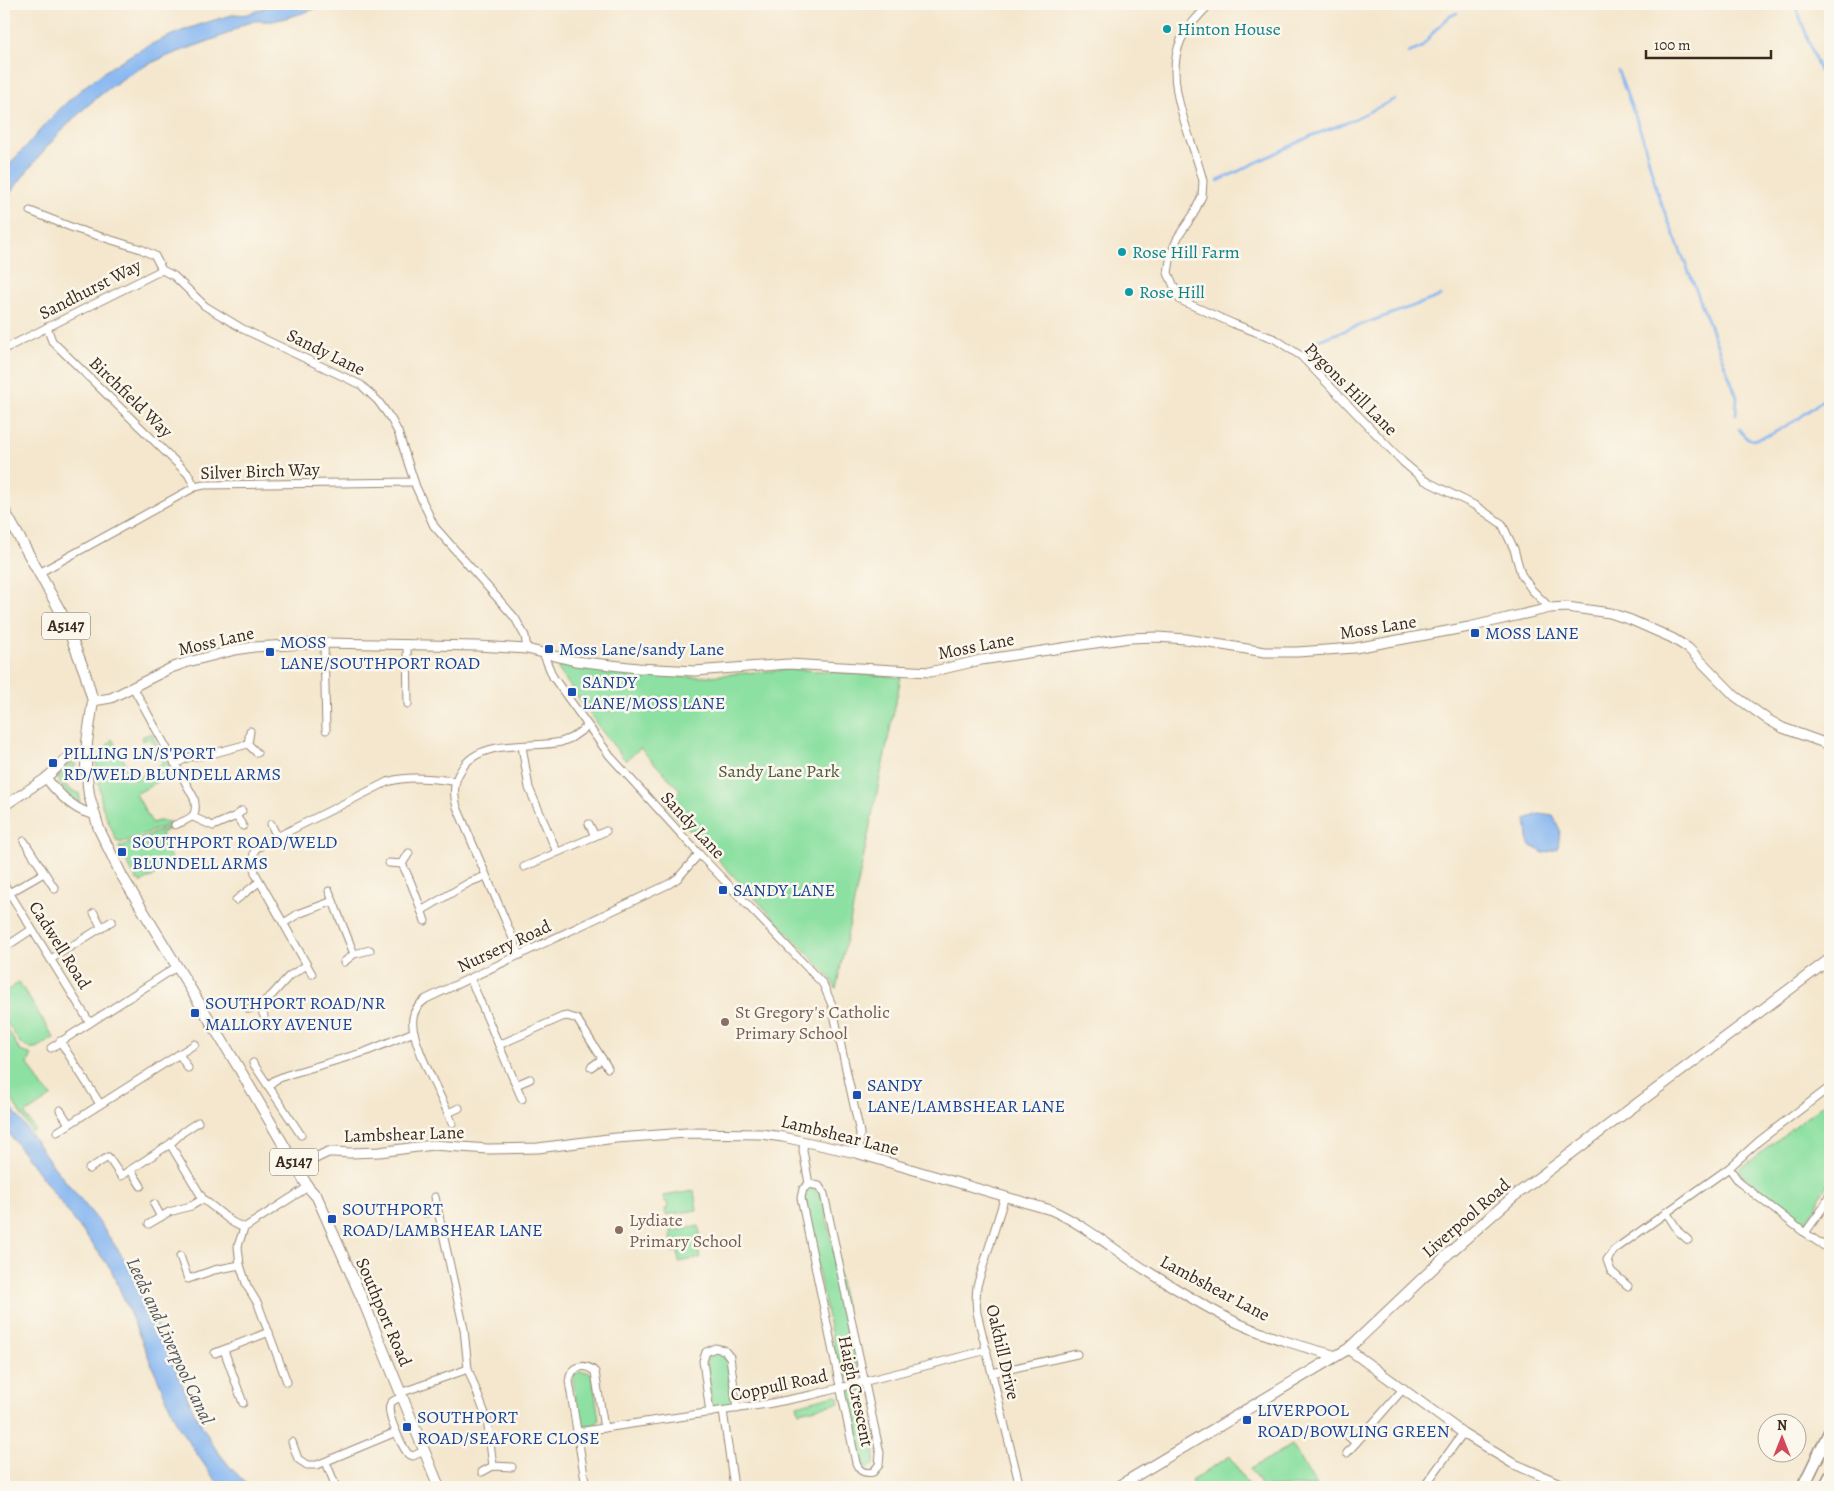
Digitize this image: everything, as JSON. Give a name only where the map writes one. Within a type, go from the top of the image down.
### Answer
[{"type":"highway","points":[[1803,1487],[1830,1431]]},
{"type":"highway","points":[[1825,1487],[1830,1477]]},
{"type":"main road","name":"Southport Road","points":[[5,517],[62,616],[85,673],[93,700],[87,752],[87,781],[99,829],[114,861],[308,1187],[317,1197],[364,1303],[439,1487]]},
{"type":"main road","name":"Liverpool Road","points":[[1118,1487],[1348,1349],[1448,1254],[1513,1197],[1830,960]]},
{"type":"street","name":"Pygons Hill Lane","points":[[1210,4],[1181,39],[1176,57],[1174,80],[1203,181],[1202,196],[1193,215],[1178,236],[1171,254],[1168,273],[1180,300],[1234,324],[1275,339],[1301,356],[1403,462],[1424,480],[1476,506],[1502,524],[1514,549],[1521,574],[1532,590],[1550,608]]},
{"type":"street","name":"Sandy Lane","points":[[30,211],[76,229],[141,249],[155,256],[162,270],[174,276],[205,306],[243,329],[361,385],[378,401],[398,432],[414,482],[434,526],[515,618],[525,636],[527,649]]},
{"type":"street","name":"Sandhurst Way","points":[[4,349],[162,270]]},
{"type":"street","name":"Birchfield Way","points":[[47,328],[52,341],[188,474],[195,487]]},
{"type":"street","name":"Silver Birch Way","points":[[38,573],[195,487],[204,485],[414,482]]},
{"type":"street","name":"Moss Lane","points":[[93,700],[107,699],[134,688],[172,668],[204,657],[254,647],[324,643],[407,644],[527,649],[582,662],[695,671],[788,664],[930,672],[980,660],[1129,638],[1195,640],[1265,652],[1355,648],[1469,628],[1550,608],[1567,607],[1602,612],[1655,629],[1688,648],[1735,696],[1766,719],[1797,734],[1830,745]]},
{"type":"street","points":[[324,643],[326,730]]},
{"type":"street","points":[[407,644],[408,704]]},
{"type":"street","name":"Sandy Lane","points":[[543,653],[553,677],[610,756],[699,854],[818,977],[827,990],[860,1133],[861,1144],[859,1154]]},
{"type":"street","points":[[134,688],[194,798],[196,811],[193,816],[175,825]]},
{"type":"street","points":[[520,955],[457,807],[454,791],[456,780],[462,767],[475,754],[494,748],[561,742],[571,738],[588,726]]},
{"type":"street","points":[[248,744],[250,731]]},
{"type":"street","points":[[175,764],[189,757],[211,754],[248,744]]},
{"type":"street","points":[[248,744],[257,753]]},
{"type":"street","points":[[522,746],[529,788],[558,852]]},
{"type":"street","points":[[4,806],[46,778],[72,754],[87,752]]},
{"type":"street","points":[[312,974],[259,882],[253,866],[253,853],[258,846],[387,782],[421,777],[456,780]]},
{"type":"street","points":[[46,778],[82,811],[94,814]]},
{"type":"street","points":[[193,816],[213,826],[239,813],[243,826]]},
{"type":"street","points":[[271,824],[277,837]]},
{"type":"street","points":[[589,824],[595,836]]},
{"type":"street","points":[[524,867],[606,831]]},
{"type":"street","points":[[24,842],[55,889]]},
{"type":"street","points":[[402,864],[409,853]]},
{"type":"street","name":"Nursery Road","points":[[414,1032],[413,1017],[420,1004],[426,999],[669,884],[678,878],[699,854]]},
{"type":"street","points":[[389,862],[402,864]]},
{"type":"street","points":[[402,864],[411,881],[425,921]]},
{"type":"street","points":[[9,893],[44,873]]},
{"type":"street","points":[[422,911],[470,882],[486,876]]},
{"type":"street","points":[[236,900],[259,882]]},
{"type":"street","name":"Cadwell Road","points":[[4,884],[90,1023]]},
{"type":"street","points":[[329,891],[354,954]]},
{"type":"street","points":[[284,923],[298,914],[333,901]]},
{"type":"street","points":[[94,913],[102,928]]},
{"type":"street","points":[[51,959],[112,921]]},
{"type":"street","points":[[4,948],[31,930]]},
{"type":"street","points":[[344,962],[354,954],[370,950]]},
{"type":"street","points":[[249,1009],[272,995],[289,976],[307,965]]},
{"type":"street","points":[[51,1048],[178,966]]},
{"type":"street","points":[[470,978],[522,1099]]},
{"type":"street","points":[[258,1005],[264,1016]]},
{"type":"street","points":[[499,1045],[567,1016],[578,1019],[608,1068]]},
{"type":"street","points":[[268,1086],[275,1080],[287,1075],[373,1049],[414,1032],[452,1123]]},
{"type":"street","points":[[60,1041],[100,1104]]},
{"type":"street","points":[[56,1132],[195,1044]]},
{"type":"street","points":[[179,1054],[188,1068]]},
{"type":"street","points":[[591,1067],[602,1059]]},
{"type":"street","points":[[254,1063],[301,1136]]},
{"type":"street","points":[[516,1084],[530,1079]]},
{"type":"street","points":[[1628,1286],[1611,1271],[1607,1260],[1614,1250],[1729,1168],[1759,1141],[1830,1087]]},
{"type":"street","points":[[448,1113],[459,1108]]},
{"type":"street","points":[[60,1110],[68,1124]]},
{"type":"street","points":[[89,1169],[108,1157],[121,1176],[170,1144],[198,1122]]},
{"type":"street","name":"Lambshear Lane","points":[[297,1167],[328,1152],[379,1152],[433,1145],[488,1149],[538,1148],[616,1138],[709,1132],[770,1134],[859,1154],[1051,1210],[1076,1222],[1142,1268],[1238,1323],[1262,1333],[1337,1356]]},
{"type":"street","name":"Haigh Crescent","points":[[804,1142],[803,1150],[809,1184]]},
{"type":"street","points":[[170,1144],[203,1199],[232,1222],[244,1228]]},
{"type":"street","points":[[1729,1168],[1740,1183],[1830,1250]]},
{"type":"street","points":[[131,1170],[141,1186]]},
{"type":"street","name":"Haigh Crescent","points":[[809,1184],[819,1186],[824,1194],[880,1453],[879,1465],[873,1472],[863,1472],[856,1463],[801,1198],[802,1189],[809,1184]]},
{"type":"street","points":[[287,1382],[258,1304],[247,1286],[240,1265],[238,1246],[244,1228],[308,1187]]},
{"type":"street","points":[[1805,1233],[1825,1206],[1830,1194]]},
{"type":"street","name":"Oakhill Drive","points":[[1005,1196],[976,1293],[977,1313],[1020,1487]]},
{"type":"street","points":[[436,1197],[464,1329],[468,1369],[486,1418],[493,1466]]},
{"type":"street","points":[[149,1224],[169,1212],[191,1206],[203,1199]]},
{"type":"street","points":[[154,1204],[161,1217]]},
{"type":"street","points":[[425,1213],[438,1211]]},
{"type":"street","points":[[1666,1212],[1688,1240]]},
{"type":"street","points":[[180,1256],[188,1279],[214,1270],[240,1265]]},
{"type":"street","points":[[216,1353],[269,1332]]},
{"type":"street","points":[[710,1413],[703,1361],[706,1352],[715,1348],[724,1350],[730,1357],[737,1409]]},
{"type":"street","points":[[1348,1349],[1404,1388],[1463,1433],[1512,1464],[1567,1487]]},
{"type":"street","points":[[224,1350],[243,1403]]},
{"type":"street","name":"Coppull Road","points":[[577,1432],[737,1409],[803,1397],[987,1350]]},
{"type":"street","points":[[992,1373],[1077,1354]]},
{"type":"street","points":[[586,1487],[569,1381],[574,1369],[581,1366],[589,1367],[597,1376],[604,1428]]},
{"type":"street","points":[[424,1452],[413,1456],[408,1454],[396,1432],[390,1408],[391,1402],[401,1395],[468,1369]]},
{"type":"street","points":[[1347,1453],[1404,1388]]},
{"type":"street","points":[[723,1411],[734,1487]]},
{"type":"street","points":[[292,1442],[298,1459],[307,1465],[317,1465],[396,1432]]},
{"type":"street","points":[[1424,1487],[1463,1433]]},
{"type":"street","points":[[1348,1436],[1356,1443]]},
{"type":"street","points":[[326,1462],[336,1487]]},
{"type":"street","points":[[482,1472],[493,1466],[512,1467]]},
{"type":"green space","name":"Sandy Lane Park","points":[[562,663],[629,675],[696,677],[793,669],[901,677],[836,989],[830,977],[666,805],[680,790],[640,748],[626,761],[601,730],[558,669]]},
{"type":"green space","points":[[151,733],[173,773],[136,794],[152,823],[158,821],[170,822],[172,824],[120,843],[119,841],[117,842],[102,806],[96,761],[112,739],[135,780],[163,764],[149,738],[143,741],[142,737]]},
{"type":"green space","points":[[71,763],[75,763],[76,766],[67,773],[65,784],[70,790],[79,793],[79,804],[66,792],[58,778],[63,769]]},
{"type":"green space","points":[[172,826],[161,834],[164,845],[174,864],[141,883],[139,880],[137,881],[123,855],[122,849],[120,850],[119,847]]},
{"type":"green space","points":[[19,982],[54,1038],[37,1048],[29,1048],[20,1043],[4,1018],[4,993]]},
{"type":"green space","points":[[4,1023],[20,1051],[30,1054],[28,1064],[43,1088],[52,1096],[25,1114],[35,1130],[32,1132],[4,1087]]},
{"type":"green space","points":[[1830,1099],[1830,1177],[1816,1207],[1805,1222],[1799,1222],[1743,1176],[1740,1169]]},
{"type":"green space","points":[[811,1188],[819,1192],[824,1204],[859,1375],[841,1380],[805,1208],[805,1193]]},
{"type":"green space","points":[[694,1191],[697,1210],[666,1215],[665,1209],[668,1208],[663,1196]]},
{"type":"green space","points":[[699,1226],[701,1243],[703,1242],[704,1247],[698,1248],[700,1258],[679,1262],[678,1251],[672,1252],[671,1231]]},
{"type":"green space","points":[[718,1351],[726,1358],[732,1402],[729,1406],[716,1408],[712,1405],[706,1360],[711,1353]]},
{"type":"green space","points":[[581,1371],[589,1372],[593,1379],[599,1420],[595,1425],[583,1426],[580,1424],[573,1381],[574,1375]]},
{"type":"green space","points":[[862,1389],[875,1454],[874,1465],[868,1468],[861,1464],[844,1393]]},
{"type":"green space","points":[[835,1395],[838,1396],[839,1403],[799,1412],[797,1405]]},
{"type":"green space","points":[[1292,1445],[1317,1486],[1262,1487],[1250,1469]]},
{"type":"green space","points":[[1230,1456],[1249,1487],[1195,1487],[1191,1481]]},
{"type":"water","points":[[273,4],[328,4],[301,14],[273,21],[250,22],[227,34],[172,54],[139,69],[119,81],[100,95],[64,128],[4,202],[3,178],[5,171],[51,118],[97,77],[122,60],[175,34],[236,14],[250,13]]},
{"type":"water","points":[[1539,814],[1553,816],[1560,830],[1558,849],[1544,853],[1529,845],[1526,819]]},
{"type":"water","name":"Leeds and Liverpool Canal","points":[[4,1097],[54,1167],[96,1218],[136,1276],[194,1412],[215,1448],[250,1487],[222,1487],[212,1476],[178,1426],[111,1269],[4,1127]]},
{"type":"waterway","points":[[1795,4],[1830,99]]},
{"type":"waterway","points":[[1408,53],[1421,48],[1435,30],[1450,16],[1457,13]]},
{"type":"waterway","points":[[1618,71],[1642,135],[1659,198],[1737,397],[1736,415]]},
{"type":"waterway","points":[[1218,181],[1311,136],[1348,122],[1395,99]]},
{"type":"waterway","points":[[1316,341],[1441,296]]},
{"type":"waterway","points":[[1739,429],[1745,437],[1753,440],[1770,435],[1798,419],[1830,394]]},
{"type":"place","name":"Hinton House","points":[[1167,29]]},
{"type":"place","name":"Rose Hill Farm","points":[[1122,252]]},
{"type":"place","name":"Rose Hill","points":[[1129,292]]},
{"type":"place","name":"MOSS LANE","points":[[1475,633]]},
{"type":"place","name":"Moss Lane/sandy Lane","points":[[549,649]]},
{"type":"place","name":"MOSS LANE/SOUTHPORT ROAD","points":[[270,652]]},
{"type":"place","name":"SANDY LANE/MOSS LANE","points":[[572,692]]},
{"type":"place","name":"PILLING LN/S'PORT RD/WELD BLUNDELL ARMS","points":[[53,763]]},
{"type":"place","name":"SOUTHPORT ROAD/WELD BLUNDELL ARMS","points":[[122,852]]},
{"type":"place","name":"SANDY LANE","points":[[723,890]]},
{"type":"place","name":"SOUTHPORT ROAD/NR MALLORY AVENUE","points":[[195,1013]]},
{"type":"place","name":"St Gregory's Catholic Primary School","points":[[725,1022]]},
{"type":"place","name":"SANDY LANE/LAMBSHEAR LANE","points":[[857,1095]]},
{"type":"place","name":"SOUTHPORT ROAD/LAMBSHEAR LANE","points":[[332,1219]]},
{"type":"place","name":"Lydiate Primary School","points":[[619,1230]]},
{"type":"place","name":"LIVERPOOL ROAD/BOWLING GREEN","points":[[1247,1420]]},
{"type":"place","name":"SOUTHPORT ROAD/SEAFORE CLOSE","points":[[407,1427]]}]
